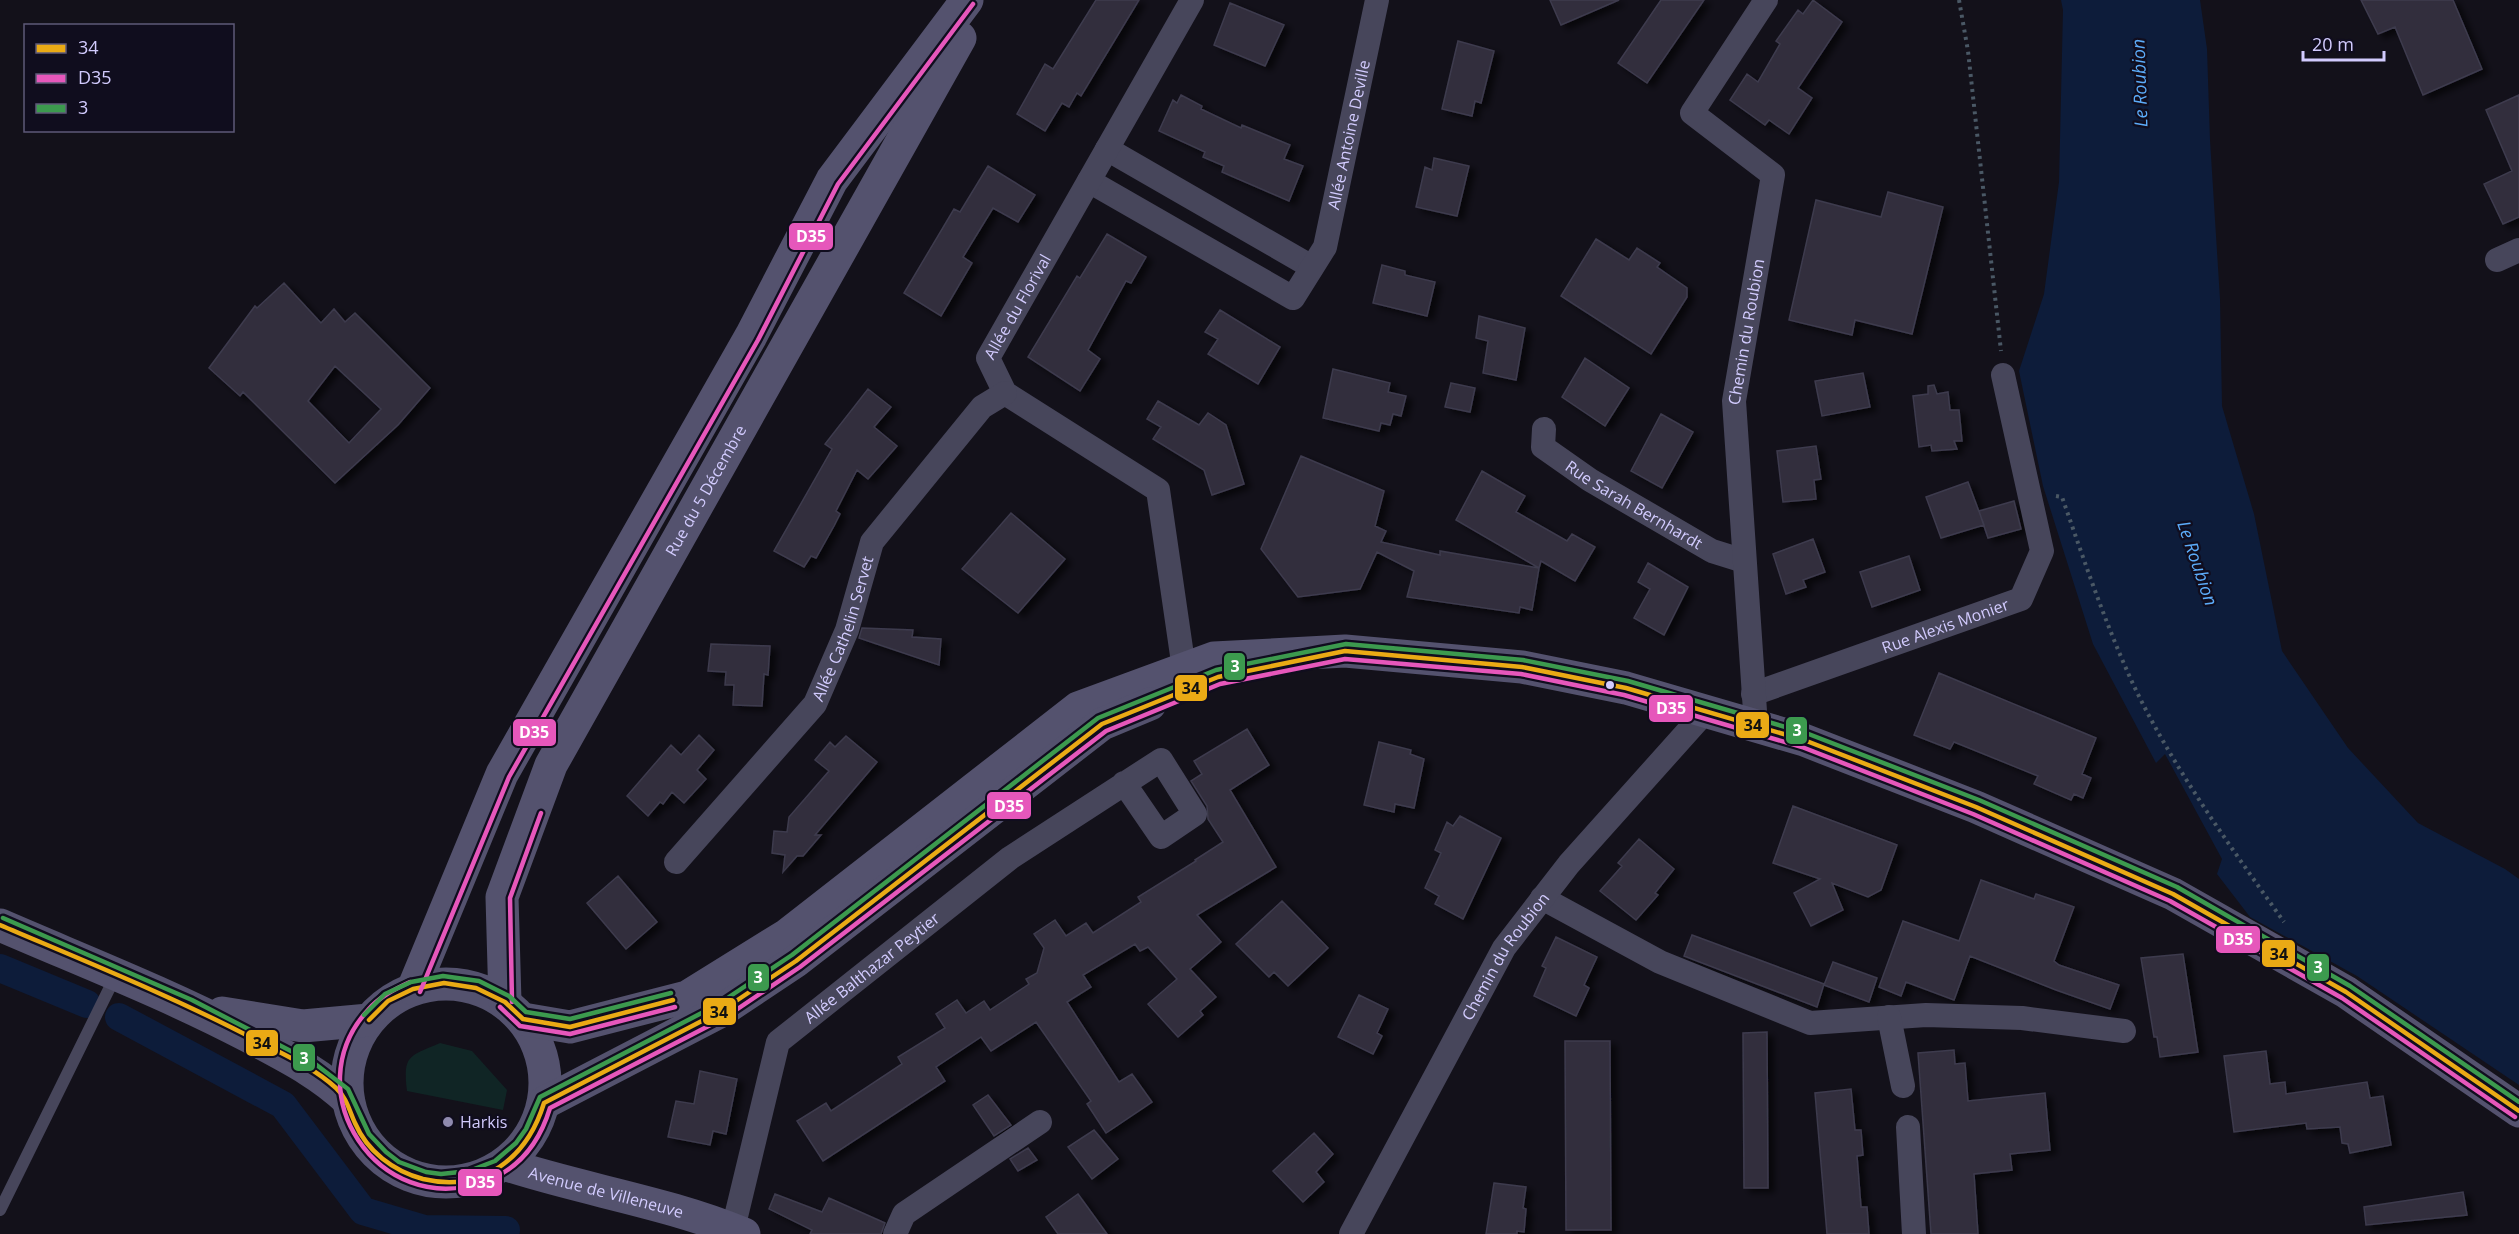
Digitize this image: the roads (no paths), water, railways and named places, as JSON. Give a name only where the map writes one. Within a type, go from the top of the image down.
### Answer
[{"type":"main road","points":[[413,988],[502,774],[751,336],[832,180],[967,0]]},
{"type":"main road","name":"Rue du 5 Décembre","points":[[514,1011],[502,897],[551,765],[982,0]]},
{"type":"main road","points":[[514,1011],[538,1044],[546,1073],[544,1103],[536,1127],[522,1148],[504,1164],[474,1179],[441,1182],[408,1175],[380,1157],[359,1131],[348,1100],[347,1072],[354,1044],[369,1020],[388,1001],[413,988],[444,983],[476,988],[514,1011],[570,1027],[687,997],[787,936],[1078,708],[1214,658],[1345,651],[1522,668],[1626,688],[1706,711],[1755,710],[1804,741],[1976,807],[2173,894],[2346,992],[2519,1111]]},
{"type":"main road","points":[[544,1103],[721,1011],[796,961],[1102,724],[1218,677],[1345,651]]},
{"type":"main road","points":[[0,925],[196,1009],[295,1061],[330,1083],[348,1100]]},
{"type":"main road","points":[[196,1009],[303,1026],[369,1020]]},
{"type":"main road","name":"Avenue de Villeneuve","points":[[504,1164],[551,1180],[602,1190],[738,1232]]},
{"type":"street","name":"Allée du Florival","points":[[1005,393],[988,358],[1192,0]]},
{"type":"street","name":"Allée Antoine Deville","points":[[1089,181],[1293,298],[1325,246],[1377,0]]},
{"type":"street","name":"Chemin du Roubion","points":[[1755,710],[1734,401],[1773,175],[1692,113],[1766,0]]},
{"type":"street","points":[[1107,149],[1312,267]]},
{"type":"street","points":[[2497,260],[2519,250]]},
{"type":"street","name":"Rue Alexis Monier","points":[[1755,710],[2021,599],[2042,551],[2003,375]]},
{"type":"street","points":[[1005,393],[1158,490],[1184,669]]},
{"type":"street","name":"Allée Cathelin Servet","points":[[676,862],[815,704],[847,630],[872,542],[982,407],[1005,393]]},
{"type":"street","name":"Rue Sarah Bernhardt","points":[[1544,429],[1543,447],[1590,480],[1712,551],[1744,561]]},
{"type":"street","name":"Chemin du Roubion","points":[[1351,1234],[1504,948],[1569,864],[1706,711]]},
{"type":"street","name":"Allée Balthazar Peytier","points":[[738,1232],[778,1041],[1010,858],[1125,783]]},
{"type":"street","points":[[1542,898],[1660,962],[1810,1023],[1926,1015],[2022,1018],[2124,1031]]},
{"type":"street","points":[[1889,1017],[1902,1086]]},
{"type":"street","points":[[895,1234],[904,1214],[1040,1122]]},
{"type":"street","points":[[1908,1127],[1914,1234]]},
{"type":"lane","points":[[0,1210],[116,975]]},
{"type":"water","name":"Le Roubion","points":[[2061,0],[2200,0],[2207,49],[2220,299],[2222,406],[2254,514],[2282,651],[2348,748],[2418,823],[2505,869],[2519,879],[2519,1085],[2357,976],[2250,917],[2217,874],[2222,859],[2165,754],[2156,763],[2093,644],[2043,486],[2019,371],[2044,294],[2059,182],[2063,10]]},
{"type":"waterway","points":[[0,968],[87,1004]]},
{"type":"waterway","points":[[119,1017],[283,1105],[363,1211],[424,1229],[506,1230]]},
{"type":"place","name":"Harkis","points":[[448,1122]]}]
